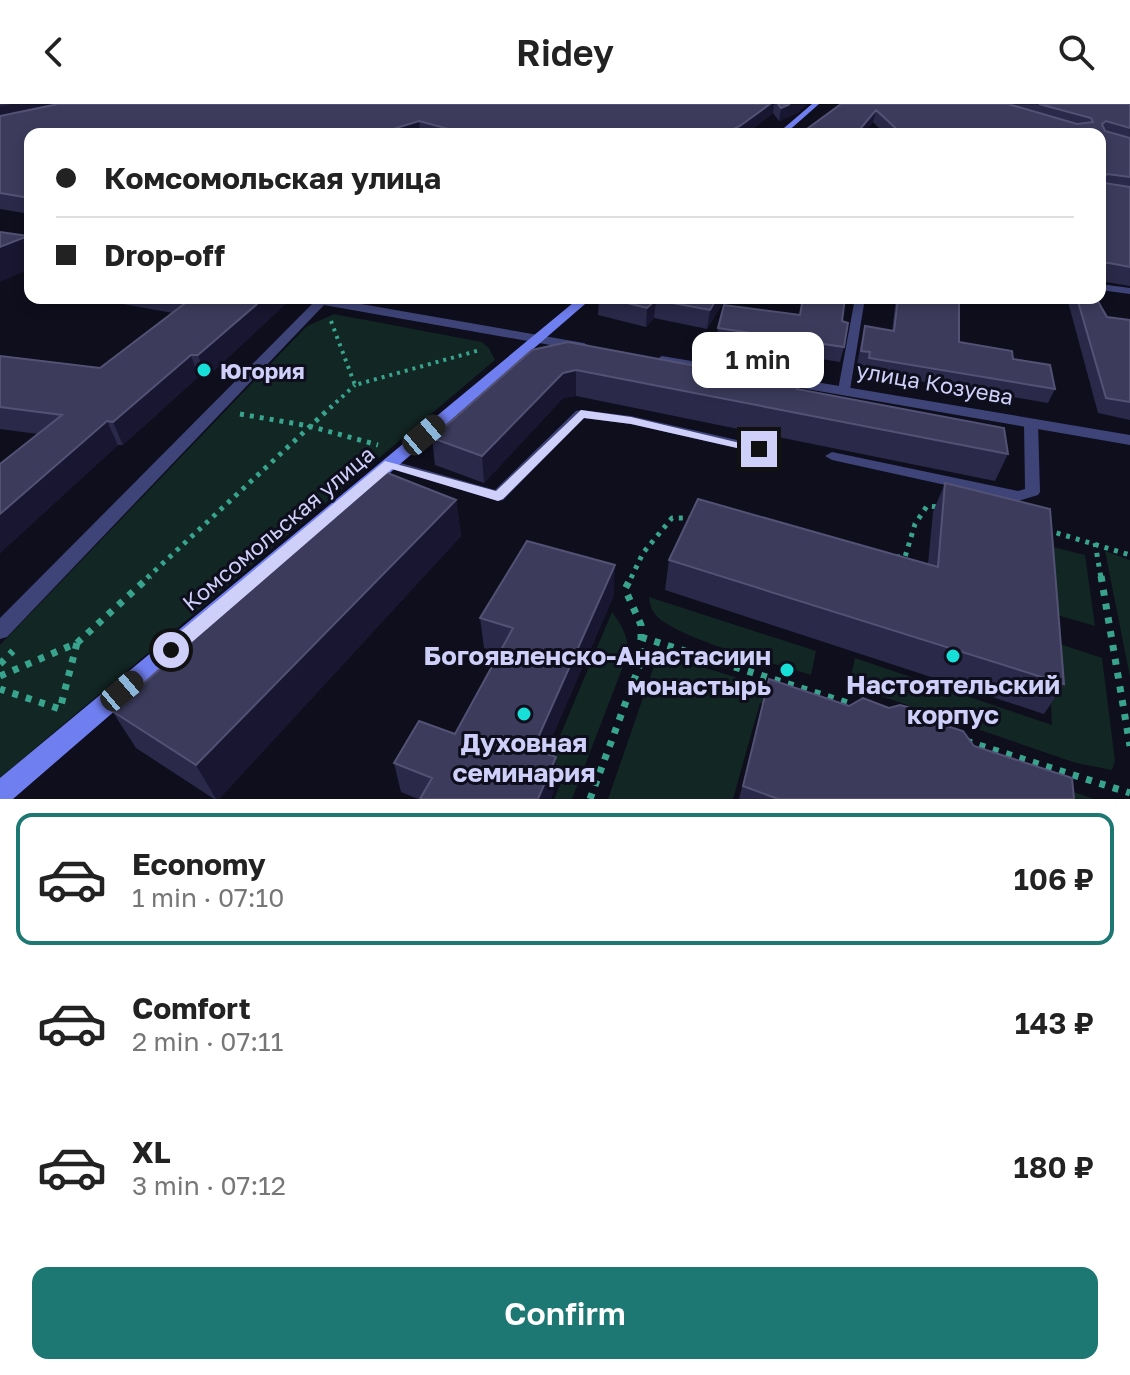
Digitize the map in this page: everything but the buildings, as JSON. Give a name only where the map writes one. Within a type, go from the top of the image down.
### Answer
[{"type":"street","points":[[788,128],[816,104]]},
{"type":"street","points":[[0,631],[215,410],[310,304]]},
{"type":"street","points":[[342,304],[602,350]]},
{"type":"street","name":"Комсомольская улица","points":[[0,794],[579,304]]},
{"type":"street","name":"улица Козуева","points":[[648,358],[1130,440]]},
{"type":"lane","points":[[1106,288],[1130,291]]},
{"type":"lane","points":[[844,390],[859,304]]},
{"type":"lane","points":[[396,460],[498,496],[581,414],[631,420],[759,449]]},
{"type":"lane","points":[[832,456],[1018,496],[1033,492],[1031,423]]},
{"type":"path","points":[[330,320],[339,321]]},
{"type":"path","points":[[320,331],[330,320]]},
{"type":"path","points":[[330,320],[355,385]]},
{"type":"path","points":[[460,344],[484,354],[472,364]]},
{"type":"path","points":[[0,676],[77,643],[355,385],[480,350]]},
{"type":"path","points":[[229,426],[250,404]]},
{"type":"path","points":[[215,410],[309,426],[376,444],[396,460]]},
{"type":"path","points":[[364,454],[388,434]]},
{"type":"path","points":[[892,557],[905,557],[915,524],[927,506],[949,508]]},
{"type":"path","points":[[590,799],[641,661],[641,625],[625,589],[643,553],[672,518],[700,518]]},
{"type":"path","points":[[1037,527],[1130,555]]},
{"type":"path","points":[[1095,543],[1130,746]]},
{"type":"path","points":[[641,637],[863,708]]},
{"type":"path","points":[[0,664],[22,642]]},
{"type":"path","points":[[60,709],[77,643]]},
{"type":"path","points":[[0,689],[60,709]]},
{"type":"path","points":[[48,719],[73,699]]},
{"type":"path","points":[[952,736],[1130,793]]},
{"type":"green space","points":[[334,314],[482,342],[495,360],[0,778],[0,645],[307,326]]},
{"type":"green space","points":[[1045,545],[1085,555],[1095,626],[1050,613]]},
{"type":"green space","points":[[1105,551],[1130,560],[1130,677]]},
{"type":"green space","points":[[649,597],[816,651],[811,675],[734,652],[678,630],[655,614]]},
{"type":"green space","points":[[612,612],[626,638],[627,656],[572,799],[554,799],[561,783],[543,776]]},
{"type":"green space","points":[[1048,640],[1102,658],[1115,761],[1112,770],[1076,763],[849,685],[855,658],[1052,725]]},
{"type":"green space","points":[[669,657],[814,701],[1094,799],[1035,799],[760,703],[733,799],[608,799],[654,666]]},
{"type":"place","name":"Югория","points":[[204,370]]},
{"type":"place","name":"Настоятельский корпус","points":[[953,656]]},
{"type":"place","name":"Богоявленско-Анастасиин монастырь","points":[[787,670]]},
{"type":"place","name":"Духовная семинария","points":[[524,714]]},
{"type":"route","points":[[171,650],[390,464],[498,496],[581,414],[631,420],[759,449]]}]
